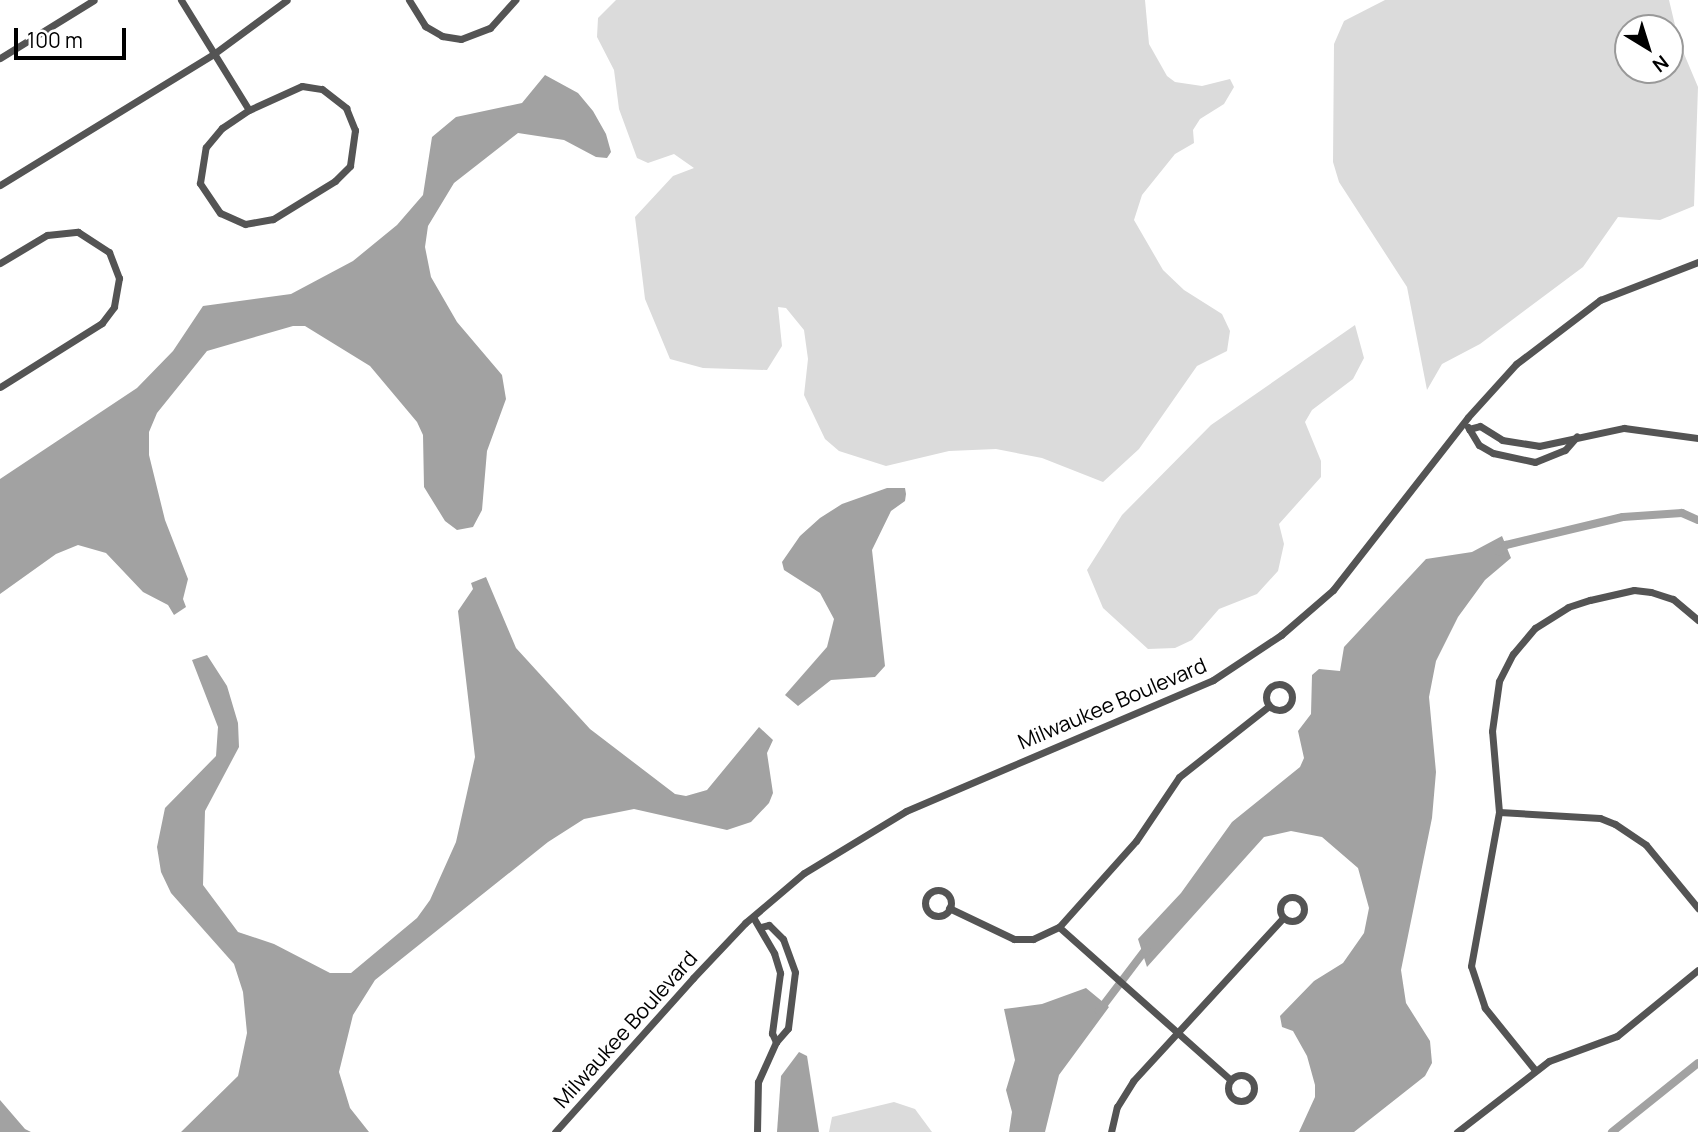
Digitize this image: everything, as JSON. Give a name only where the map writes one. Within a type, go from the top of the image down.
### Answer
[{"type":"street","points":[[0,58],[94,0]]},
{"type":"street","points":[[181,0],[249,110]]},
{"type":"street","points":[[0,185],[215,53],[287,0]]},
{"type":"street","points":[[409,0],[425,26],[442,36],[461,39],[490,28],[515,0]]},
{"type":"street","points":[[312,86],[330,93],[346,107],[355,130],[350,166],[335,181],[273,219],[245,223],[230,219],[213,207],[203,191],[201,160],[212,137],[249,110],[293,87],[312,86]]},
{"type":"street","points":[[0,263],[47,235],[78,232],[109,252],[118,270],[119,286],[114,307],[102,323],[0,387]]},
{"type":"street","name":"Milwaukee Boulevard","points":[[555,1132],[753,917],[804,873],[906,811],[1213,680],[1281,635],[1333,590],[1516,364],[1600,300],[1698,262]]},
{"type":"street","points":[[1466,426],[1480,426],[1517,445],[1539,446],[1624,428],[1698,438]]},
{"type":"street","points":[[1466,426],[1479,445],[1514,460],[1535,462],[1555,456],[1577,436]]},
{"type":"street","points":[[1514,460],[1517,445]]},
{"type":"street","points":[[1535,1070],[1485,1008],[1471,966],[1499,812],[1494,705],[1506,664],[1535,628],[1568,607],[1634,590],[1674,599],[1698,620]]},
{"type":"street","points":[[949,908],[1014,939],[1033,939],[1059,928],[1136,841],[1179,777],[1269,706]]},
{"type":"street","points":[[1499,812],[1600,818],[1615,824],[1646,845],[1698,908]]},
{"type":"street","points":[[753,917],[761,927],[777,962],[780,997],[772,1033],[776,1042]]},
{"type":"street","points":[[1111,1132],[1124,1094],[1175,1032],[1283,918]]},
{"type":"street","points":[[757,1132],[758,1082],[776,1042],[785,1036],[795,999],[795,972],[789,948],[769,925],[761,927]]},
{"type":"street","points":[[1059,928],[1231,1080]]},
{"type":"street","points":[[1457,1132],[1549,1061],[1606,1043],[1698,970]]},
{"type":"street","points":[[780,997],[795,999]]},
{"type":"shaded area","points":[[616,0],[1145,0],[1149,44],[1167,76],[1175,82],[1202,86],[1230,79],[1234,87],[1224,104],[1200,119],[1193,130],[1194,143],[1175,154],[1142,195],[1134,220],[1163,270],[1184,290],[1222,314],[1230,331],[1227,351],[1197,366],[1139,449],[1103,482],[1042,458],[996,449],[949,451],[886,466],[839,451],[825,439],[804,395],[808,359],[804,330],[786,308],[778,307],[782,346],[767,370],[703,368],[670,359],[645,299],[635,217],[673,176],[694,168],[674,154],[648,163],[637,158],[619,109],[614,70],[597,37],[598,18]]},
{"type":"shaded area","points":[[1385,0],[1669,0],[1672,14],[1614,14],[1614,84],[1684,84],[1684,54],[1698,87],[1694,206],[1660,220],[1618,217],[1583,267],[1480,344],[1442,364],[1427,390],[1407,287],[1339,182],[1333,162],[1334,44],[1344,21]]},
{"type":"shaded area","points":[[545,75],[578,93],[593,111],[606,134],[611,152],[607,158],[596,157],[564,140],[518,133],[454,183],[428,226],[425,247],[431,277],[457,322],[502,375],[506,399],[487,451],[482,510],[473,527],[457,530],[445,521],[424,487],[423,435],[417,422],[370,366],[305,326],[293,326],[207,351],[157,413],[149,432],[149,455],[165,520],[188,579],[183,599],[186,607],[174,615],[168,605],[143,592],[106,553],[78,545],[56,554],[0,594],[0,479],[137,388],[173,351],[203,306],[291,294],[353,261],[397,225],[423,195],[432,137],[456,117],[522,103]]},
{"type":"shaded area","points":[[1355,325],[1364,358],[1353,379],[1312,410],[1305,422],[1321,461],[1321,477],[1279,524],[1284,544],[1278,571],[1257,594],[1219,609],[1192,640],[1175,648],[1148,649],[1103,608],[1087,570],[1122,515],[1211,425]]},
{"type":"shaded area","points":[[887,488],[905,488],[906,494],[905,501],[891,511],[872,550],[885,666],[875,677],[831,680],[798,706],[785,695],[827,647],[834,619],[820,593],[784,570],[782,562],[800,536],[820,518],[842,504]]},
{"type":"shaded area","points":[[1502,536],[1511,558],[1485,580],[1458,617],[1436,661],[1429,697],[1436,772],[1432,818],[1401,970],[1406,1003],[1430,1041],[1432,1063],[1425,1076],[1354,1132],[1299,1132],[1315,1097],[1315,1085],[1307,1056],[1293,1031],[1282,1027],[1280,1016],[1314,981],[1343,963],[1364,933],[1369,908],[1358,868],[1322,837],[1291,831],[1264,837],[1147,967],[1138,939],[1181,893],[1232,822],[1300,767],[1304,758],[1298,731],[1311,714],[1312,675],[1319,669],[1340,671],[1344,647],[1426,559],[1472,552]]},
{"type":"shaded area","points":[[486,577],[516,648],[590,729],[675,794],[686,796],[707,790],[759,727],[773,740],[767,753],[773,793],[769,803],[751,822],[727,830],[634,809],[584,819],[548,842],[375,980],[353,1015],[339,1072],[350,1108],[369,1132],[181,1132],[238,1076],[247,1033],[243,992],[234,964],[171,893],[161,872],[157,847],[165,808],[216,756],[218,727],[192,660],[207,655],[227,686],[238,723],[239,747],[205,811],[203,885],[238,932],[274,944],[330,973],[351,973],[417,918],[430,900],[456,842],[475,757],[458,611],[473,589],[471,583]]},
{"type":"shaded area","points":[[1086,988],[1109,1007],[1059,1075],[1045,1132],[1009,1132],[1012,1112],[1006,1090],[1015,1060],[1004,1009],[1042,1004]]},
{"type":"shaded area","points":[[799,1052],[807,1056],[819,1132],[777,1132],[781,1076]]},
{"type":"shaded area","points":[[0,1100],[25,1129],[31,1132],[0,1132]]},
{"type":"shaded area","points":[[894,1102],[915,1109],[932,1132],[829,1132],[832,1117]]},
{"type":"waterway","points":[[1499,552],[1506,545],[1623,517],[1682,513],[1698,520]]},
{"type":"waterway","points":[[1099,1011],[1146,949]]},
{"type":"waterway","points":[[1612,1132],[1698,1063]]}]
